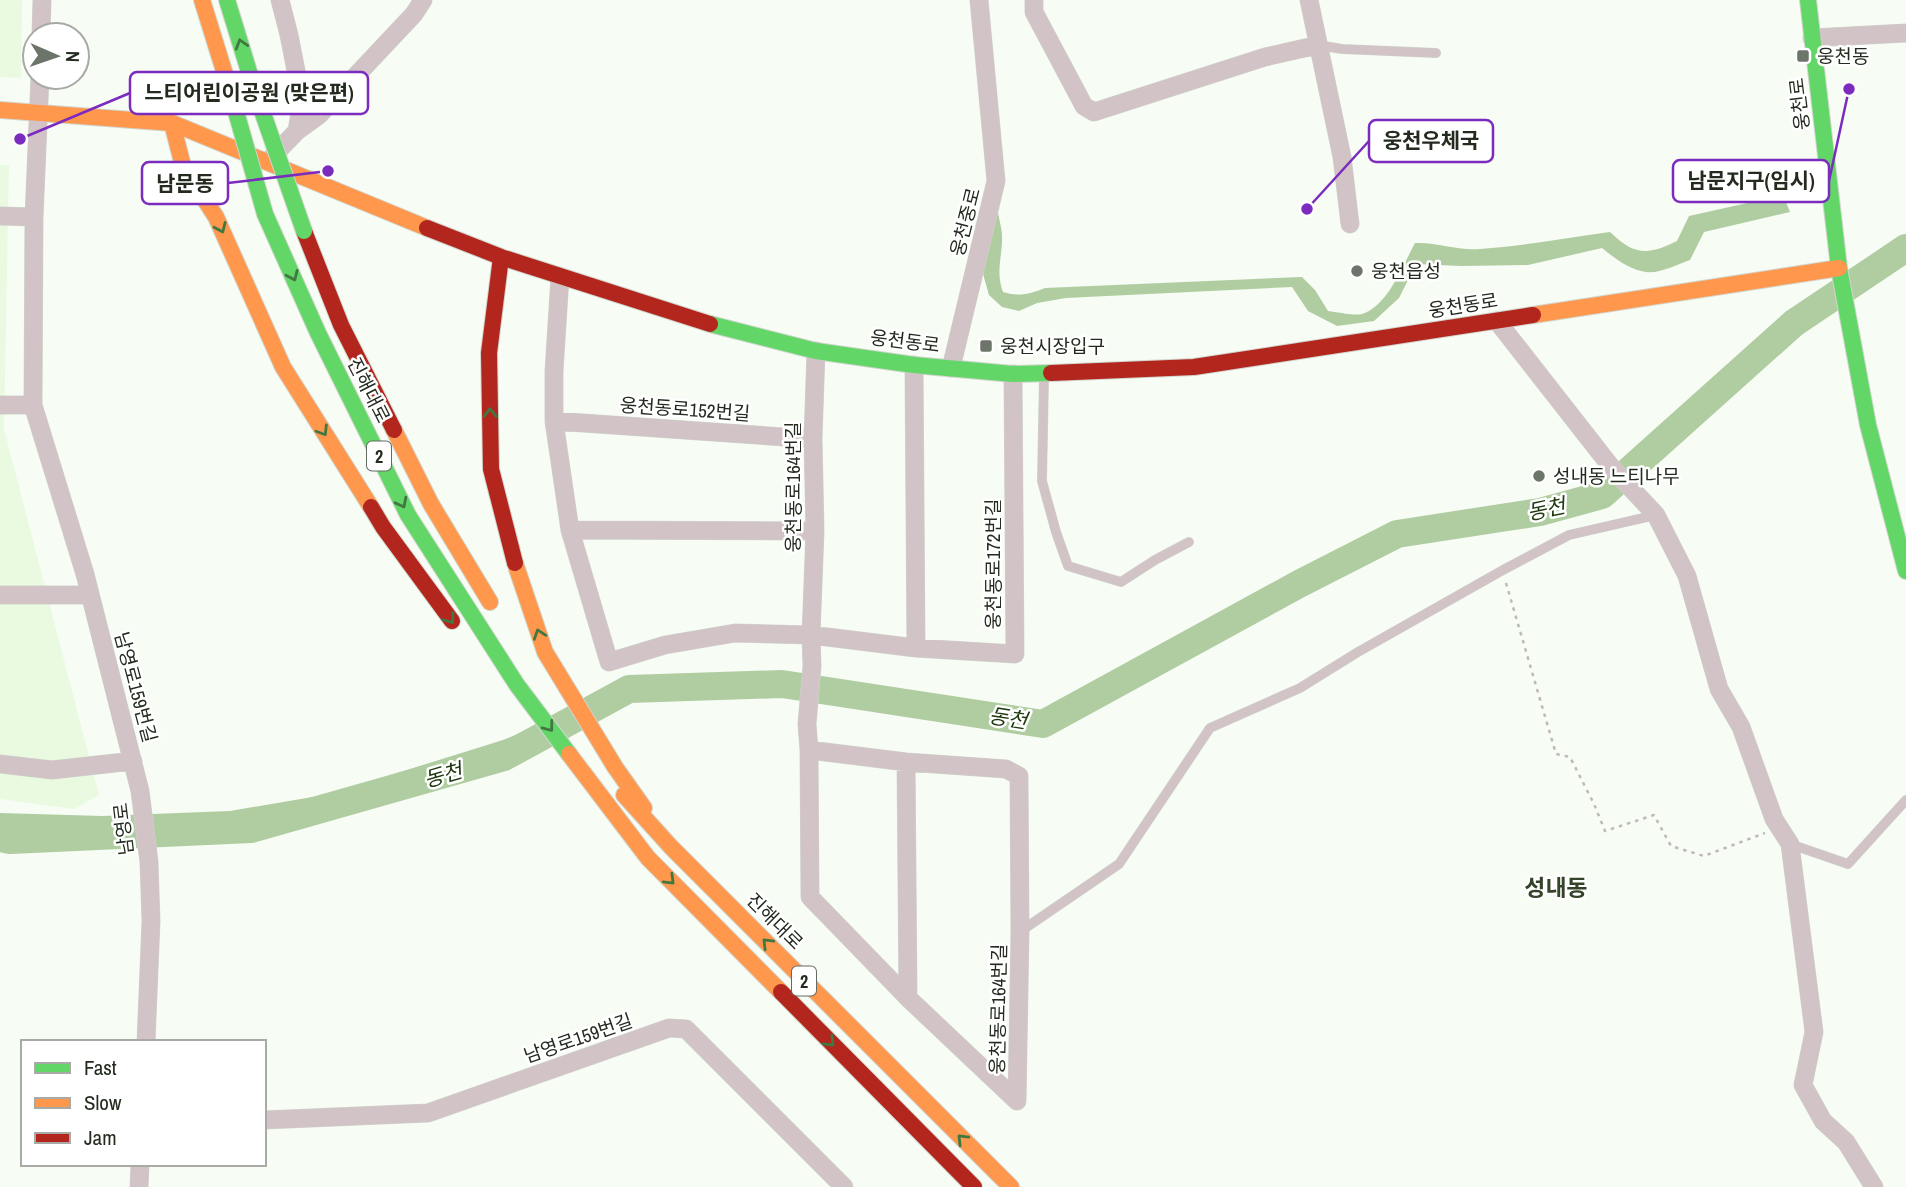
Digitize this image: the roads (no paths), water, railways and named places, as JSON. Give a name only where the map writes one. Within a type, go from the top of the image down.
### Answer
[{"type":"main road","name":"진해대로","points":[[202,0],[265,214],[318,334],[408,515],[506,687],[575,774],[648,858],[974,1187]]},
{"type":"main road","name":"진해대로","points":[[227,0],[254,88],[304,231],[341,325],[431,504],[495,611]]},
{"type":"main road","name":"웅천로","points":[[1808,0],[1842,286],[1868,425],[1906,571]]},
{"type":"main road","name":"웅천동로","points":[[0,110],[172,123],[501,257],[711,324],[816,351],[914,365],[1013,374],[1194,367],[1839,268]]},
{"type":"main road","points":[[172,123],[183,166],[216,217],[283,367],[383,527],[464,638]]},
{"type":"main road","points":[[501,257],[489,353],[491,469],[514,561],[545,652],[609,769]]},
{"type":"main road","points":[[578,737],[609,769]]},
{"type":"main road","name":"진해대로","points":[[609,769],[671,847],[1011,1187]]},
{"type":"street","points":[[41,21],[42,0]]},
{"type":"street","points":[[280,0],[302,101],[297,131]]},
{"type":"street","points":[[267,162],[297,131],[319,115],[414,14],[422,0]]},
{"type":"street","name":"웅천중로","points":[[951,368],[996,181],[979,0]]},
{"type":"street","points":[[1034,0],[1034,12],[1047,39],[1084,106],[1094,113],[1265,57],[1318,44]]},
{"type":"street","points":[[1309,0],[1342,157],[1350,224]]},
{"type":"street","points":[[1812,38],[1906,33]]},
{"type":"street","name":"남영로159번길","points":[[40,91],[34,217],[33,405],[90,595],[140,791]]},
{"type":"street","points":[[0,216],[34,217]]},
{"type":"street","points":[[560,277],[554,421],[569,530],[609,662],[665,645],[735,633],[811,635]]},
{"type":"street","points":[[1497,321],[1612,468],[1656,515],[1686,576],[1719,689],[1741,727],[1770,808],[1788,841],[1814,1032],[1803,1085],[1823,1121],[1846,1142],[1874,1187]]},
{"type":"street","name":"웅천동로164번길","points":[[809,750],[905,762],[1006,769],[1018,776],[1020,932],[1017,1101],[908,998],[810,897],[807,724],[812,666],[816,351]]},
{"type":"street","points":[[914,365],[916,648]]},
{"type":"street","name":"웅천동로172번길","points":[[811,635],[916,648],[1015,654],[1013,374]]},
{"type":"street","points":[[0,405],[33,405]]},
{"type":"street","name":"웅천동로152번길","points":[[554,421],[813,439]]},
{"type":"street","points":[[569,530],[814,531]]},
{"type":"street","points":[[0,595],[90,595]]},
{"type":"street","points":[[0,764],[52,770],[133,761]]},
{"type":"street","points":[[905,762],[908,998]]},
{"type":"street","name":"남영로","points":[[140,791],[149,862],[151,921],[146,1040]]},
{"type":"street","name":"남영로159번길","points":[[266,1120],[428,1113],[669,1028],[686,1029],[844,1187]]},
{"type":"street","points":[[139,1187],[140,1166]]},
{"type":"lane","points":[[1318,44],[1342,49],[1436,53]]},
{"type":"lane","points":[[1044,371],[1042,481],[1068,566],[1121,582],[1154,560],[1189,542]]},
{"type":"lane","points":[[1020,932],[1119,864],[1210,728],[1300,688],[1503,570],[1569,536],[1656,515]]},
{"type":"lane","points":[[1788,841],[1848,864],[1906,800]]},
{"type":"waterway","name":"동천","points":[[0,838],[10,840],[251,829],[504,757],[629,689],[782,684],[1043,724],[1299,584],[1397,534],[1540,512],[1602,495],[1794,323],[1906,248]]},
{"type":"place","name":"웅천동","points":[[1803,56]]},
{"type":"place","name":"남문지구(임시)","points":[[1849,89]]},
{"type":"place","name":"느티어린이공원 (맞은편)","points":[[20,139]]},
{"type":"place","name":"남문동","points":[[328,171]]},
{"type":"place","name":"웅천우체국","points":[[1307,209]]},
{"type":"place","name":"웅천읍성","points":[[1357,271]]},
{"type":"place","name":"웅천시장입구","points":[[986,346]]},
{"type":"place","name":"성내동 느티나무","points":[[1539,476]]},
{"type":"district","name":"성내동","points":[[1556,887]]}]
